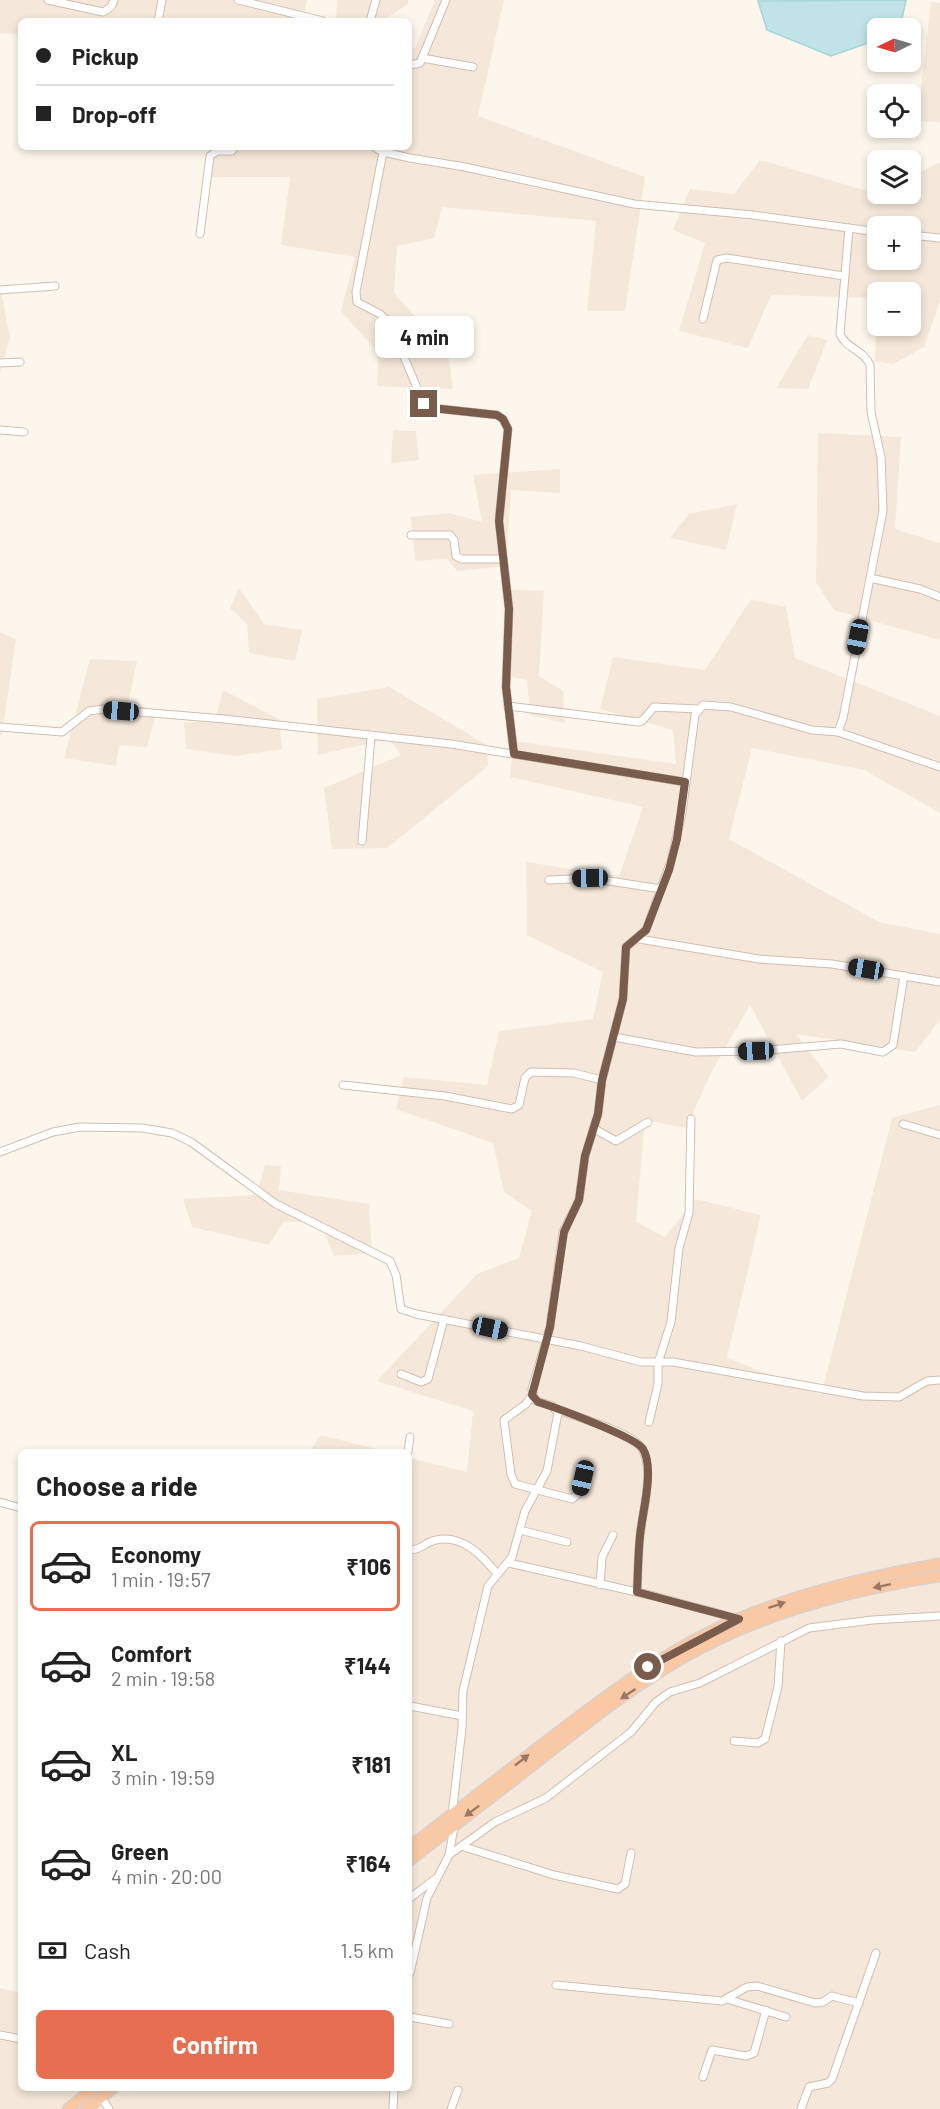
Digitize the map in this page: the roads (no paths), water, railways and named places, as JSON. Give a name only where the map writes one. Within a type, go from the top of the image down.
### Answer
[{"type":"highway","points":[[412,1858],[453,1820],[594,1705],[648,1667],[739,1619],[858,1580],[940,1564]]},
{"type":"highway","points":[[412,1846],[453,1820],[661,1671],[726,1635],[848,1593],[940,1576]]},
{"type":"highway","points":[[68,2109],[98,2092]]},
{"type":"highway","points":[[86,2109],[98,2092]]},
{"type":"street","points":[[48,0],[99,12],[108,10],[114,0]]},
{"type":"street","points":[[159,18],[162,0]]},
{"type":"street","points":[[238,0],[311,18]]},
{"type":"street","points":[[371,18],[376,0]]},
{"type":"street","points":[[412,65],[416,66],[423,58],[446,0]]},
{"type":"street","points":[[423,58],[473,67]]},
{"type":"street","points":[[200,234],[210,156],[217,151],[233,150]]},
{"type":"street","points":[[379,150],[634,204],[735,213],[867,230]]},
{"type":"street","points":[[382,152],[356,292],[357,302],[380,314],[390,324],[424,404],[432,408],[489,413],[503,419],[507,424],[508,434],[499,501],[509,609],[506,674],[514,754]]},
{"type":"street","points":[[838,732],[843,718],[882,511],[881,457],[872,412],[870,365],[867,358],[847,345],[840,334],[849,228]]},
{"type":"street","points":[[921,236],[940,238]]},
{"type":"street","points":[[703,319],[717,260],[727,258],[844,276]]},
{"type":"street","points":[[0,290],[55,286]]},
{"type":"street","points":[[0,363],[20,362]]},
{"type":"street","points":[[0,430],[24,432]]},
{"type":"street","points":[[411,535],[453,536],[456,556],[462,560],[503,559]]},
{"type":"street","points":[[870,578],[921,589],[940,597]]},
{"type":"street","points":[[586,1464],[577,1497],[567,1498],[515,1484],[503,1425],[507,1416],[522,1408],[532,1395],[547,1340],[564,1232],[579,1200],[585,1156],[623,999],[626,947],[639,939],[646,930],[677,839],[693,723],[698,709],[703,705],[720,705],[812,729],[838,732],[940,767]]},
{"type":"street","points":[[508,706],[638,722],[642,721],[654,706],[698,709]]},
{"type":"street","points":[[0,727],[62,732],[89,711],[104,709],[224,719],[451,744],[685,782]]},
{"type":"street","points":[[362,841],[371,737]]},
{"type":"street","points":[[549,880],[590,878],[661,889]]},
{"type":"street","points":[[639,939],[759,959],[832,964],[940,982]]},
{"type":"street","points":[[614,1037],[696,1052],[756,1051],[842,1044],[883,1052],[892,1045],[904,976]]},
{"type":"street","points":[[342,1085],[446,1096],[512,1109],[519,1105],[525,1078],[531,1072],[567,1072],[602,1080]]},
{"type":"street","points":[[649,1422],[658,1384],[658,1363],[671,1322],[678,1254],[689,1213],[691,1119]]},
{"type":"street","points":[[593,1128],[616,1140],[648,1122]]},
{"type":"street","points":[[903,1124],[940,1135]]},
{"type":"street","points":[[0,1152],[53,1132],[80,1127],[142,1128],[183,1137],[276,1204],[386,1258],[395,1268],[401,1309],[641,1362],[673,1362],[863,1396],[899,1397],[927,1381],[940,1380]]},
{"type":"street","points":[[400,1374],[417,1381],[428,1378],[444,1319]]},
{"type":"street","points":[[532,1395],[538,1402],[628,1437],[643,1449],[647,1460],[647,1486],[640,1536],[637,1592]]},
{"type":"street","points":[[412,1964],[427,1898],[449,1855],[467,1671],[489,1586],[497,1574],[509,1563],[525,1510],[547,1471],[558,1419],[556,1409]]},
{"type":"street","points":[[408,1449],[410,1437]]},
{"type":"street","points":[[0,1502],[18,1507]]},
{"type":"street","points":[[520,1530],[567,1542]]},
{"type":"street","points":[[600,1585],[602,1557],[613,1535]]},
{"type":"street","points":[[412,1550],[424,1548],[439,1539],[459,1542],[476,1550],[497,1574]]},
{"type":"street","points":[[509,1563],[637,1592],[739,1619]]},
{"type":"street","points":[[449,1855],[495,1822],[546,1798],[600,1759],[631,1732],[663,1696],[700,1683],[797,1632],[822,1625],[940,1616]]},
{"type":"street","points":[[734,1741],[758,1743],[765,1739],[778,1687],[781,1641]]},
{"type":"street","points":[[412,1706],[462,1716]]},
{"type":"street","points":[[461,1846],[554,1875],[618,1889],[625,1884],[632,1853]]},
{"type":"street","points":[[412,1897],[437,1878]]},
{"type":"street","points":[[801,2109],[809,2087],[828,2083],[832,2079],[876,1953]]},
{"type":"street","points":[[556,1985],[679,1998],[727,1999],[786,2017]]},
{"type":"street","points":[[727,1999],[747,1987],[758,1986],[815,2003],[823,2002],[832,1996],[859,2003]]},
{"type":"street","points":[[704,2077],[711,2050],[746,2056],[754,2053],[766,2010]]},
{"type":"street","points":[[412,2017],[449,2024]]},
{"type":"street","points":[[0,2035],[18,2038]]},
{"type":"street","points":[[451,2109],[458,2090]]},
{"type":"street","points":[[393,2109],[394,2091]]},
{"type":"street","points":[[98,2092],[110,2109]]},
{"type":"water","points":[[906,0],[902,18],[867,18],[867,43],[831,56],[767,30],[758,1]]}]
